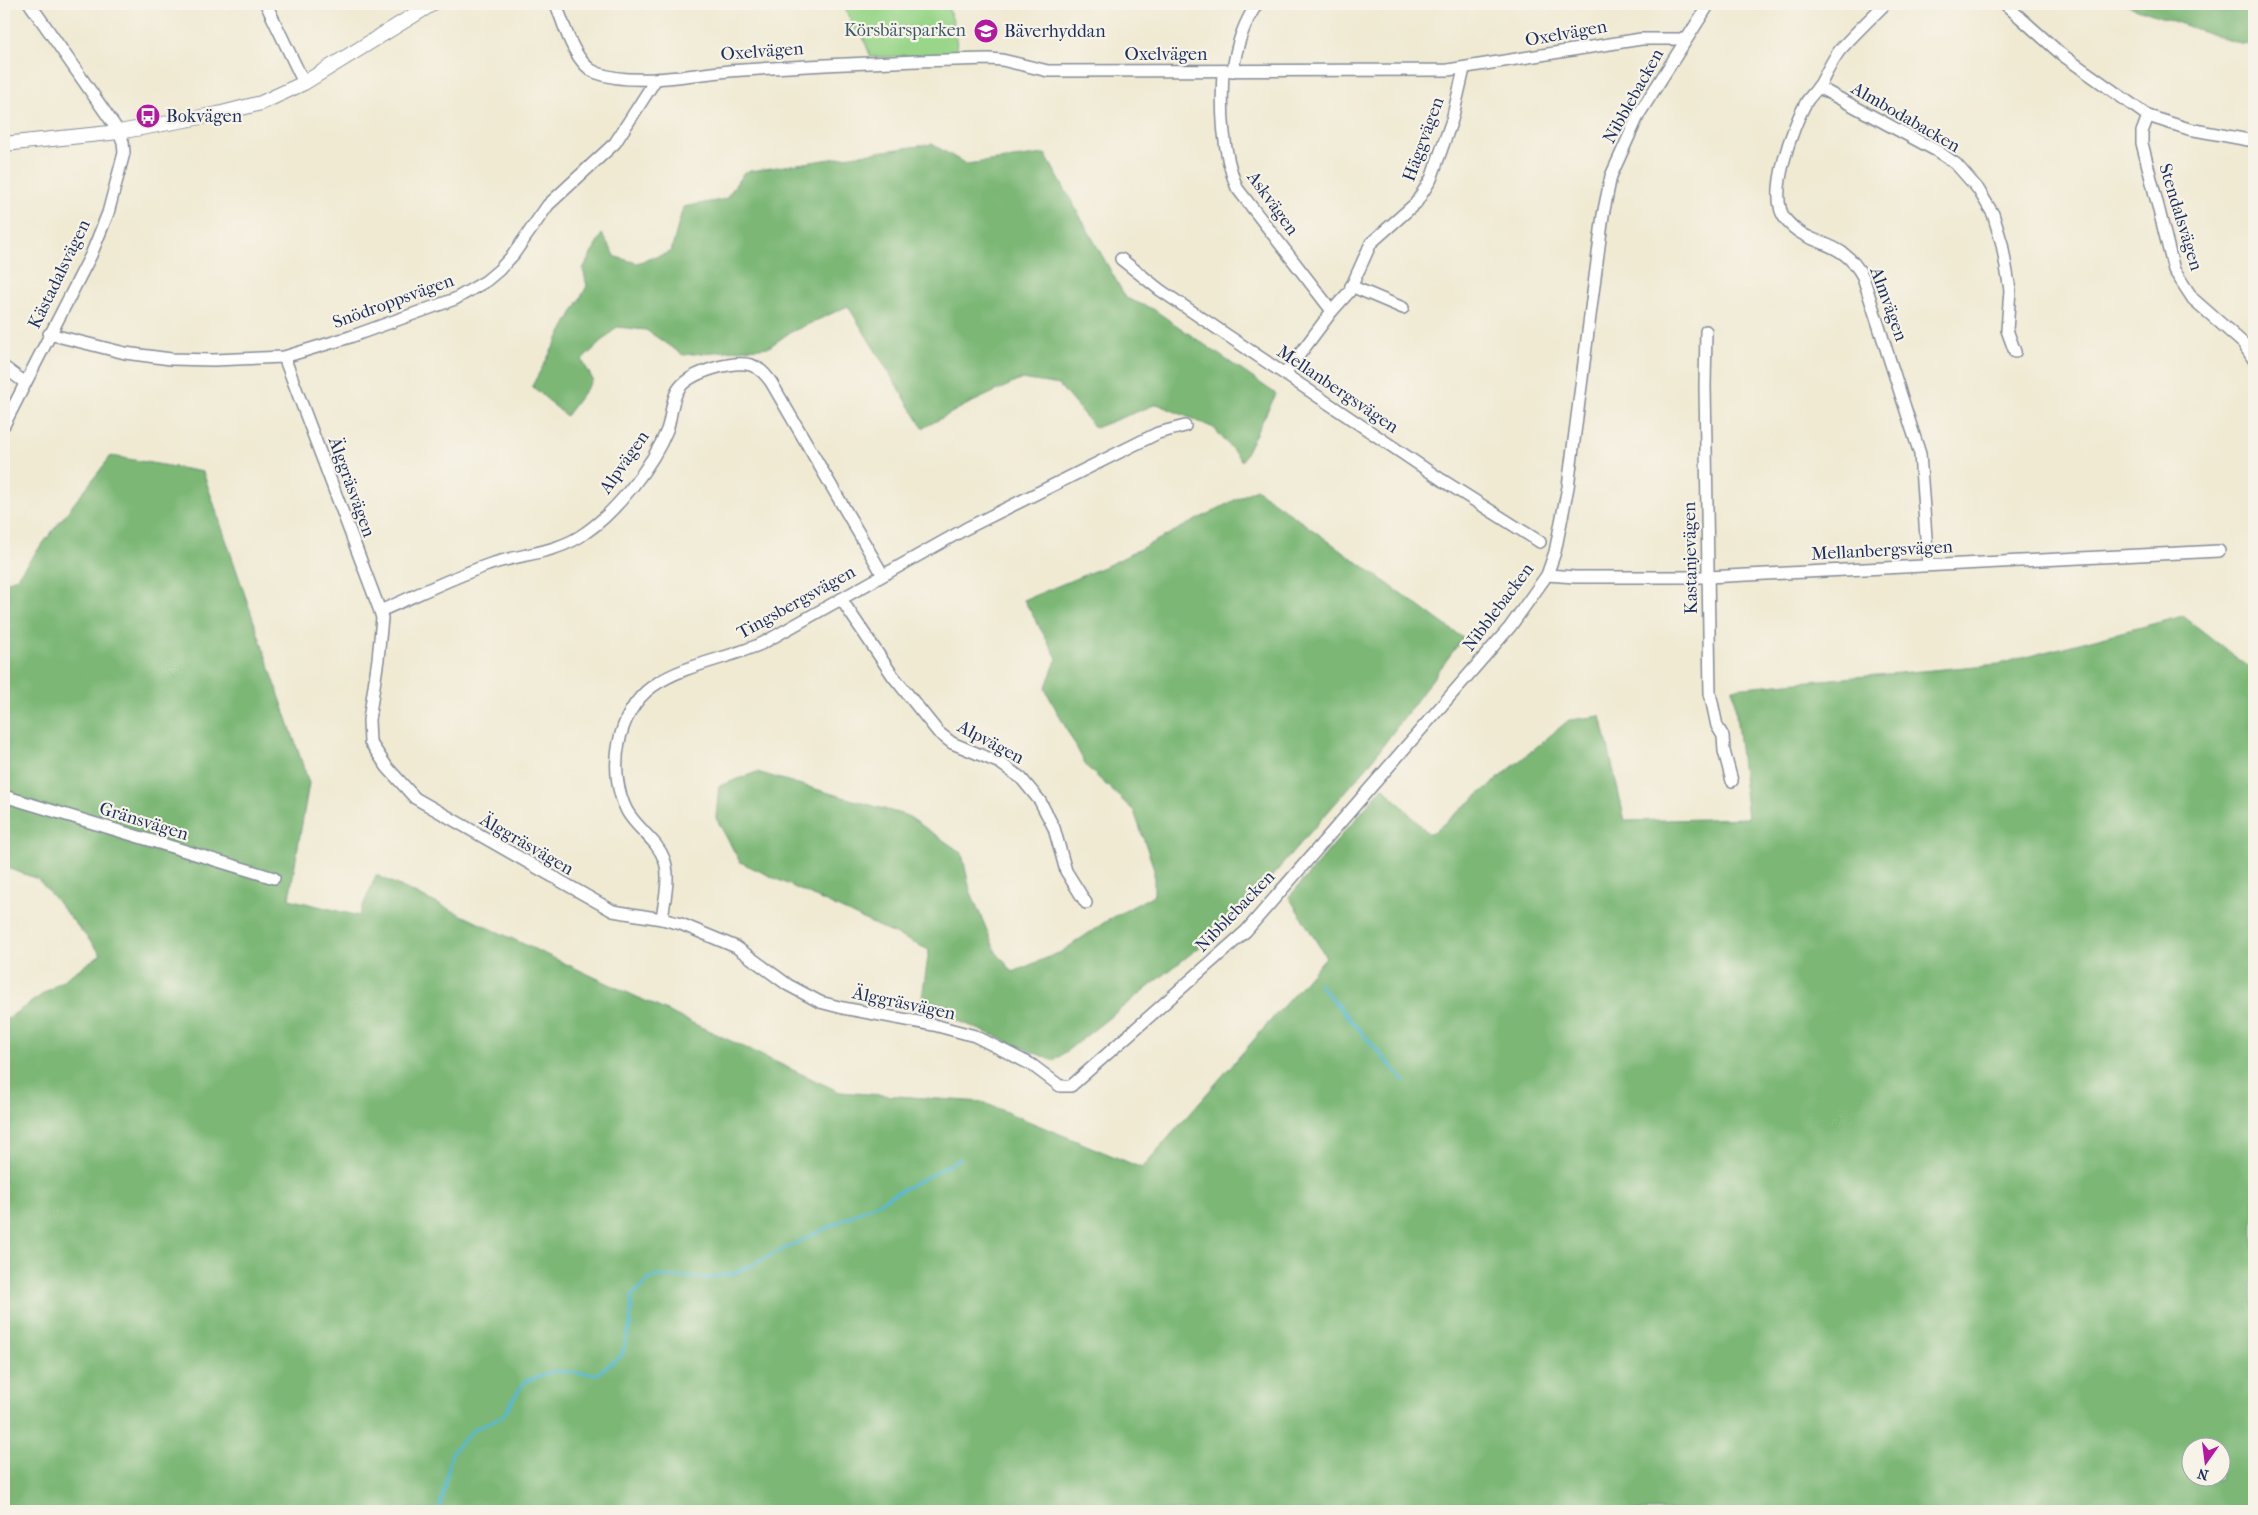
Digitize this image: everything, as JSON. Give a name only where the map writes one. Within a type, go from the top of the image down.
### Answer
[{"type":"street","points":[[30,4],[120,132]]},
{"type":"street","points":[[266,4],[304,83]]},
{"type":"street","points":[[4,144],[120,132],[261,103],[304,83],[432,4]]},
{"type":"street","name":"Oxelvägen","points":[[556,4],[580,61],[589,69],[611,76],[651,79],[835,63],[989,60],[1002,60],[1048,71],[1464,69],[1641,38],[1686,39]]},
{"type":"street","name":"Askvägen","points":[[1257,4],[1242,31],[1235,56],[1228,71],[1224,137],[1230,171],[1237,188],[1332,311]]},
{"type":"street","name":"Nibblebacken","points":[[1060,1086],[1066,1088],[1076,1084],[1246,931],[1510,627],[1546,575],[1555,552],[1568,487],[1603,215],[1611,176],[1638,114],[1709,4]]},
{"type":"street","name":"Almvägen","points":[[1885,4],[1839,51],[1818,87],[1807,101],[1793,131],[1779,187],[1778,199],[1784,218],[1792,227],[1804,235],[1844,253],[1856,264],[1863,277],[1920,454],[1928,566]]},
{"type":"street","points":[[2005,4],[2069,60],[2148,116],[2189,129],[2254,141]]},
{"type":"street","points":[[2014,4],[2018,16]]},
{"type":"street","name":"Häggvägen","points":[[1285,374],[1332,311],[1349,292],[1371,243],[1416,203],[1431,179],[1452,120],[1464,69]]},
{"type":"street","name":"Snödroppsvägen","points":[[49,334],[125,354],[171,360],[284,357],[308,351],[455,299],[486,281],[513,256],[548,205],[615,143],[651,79]]},
{"type":"street","name":"Almbodabacken","points":[[1818,87],[1937,151],[1956,164],[1978,189],[1992,214],[2002,244],[2010,290],[2007,330],[2015,352]]},
{"type":"street","name":"Stendalsvägen","points":[[2148,116],[2142,132],[2142,144],[2174,270],[2193,299],[2243,342],[2254,360]]},
{"type":"street","name":"Kästadalsvägen","points":[[4,425],[24,382],[91,254],[108,213],[124,153],[120,132]]},
{"type":"street","name":"Mellanbergsvägen","points":[[1120,259],[1160,290],[1442,480],[1540,542]]},
{"type":"street","points":[[1351,286],[1403,308]]},
{"type":"street","name":"Kastanjevägen","points":[[1706,331],[1710,693],[1717,726],[1723,736],[1724,751],[1732,781]]},
{"type":"street","name":"Älggräsvägen","points":[[284,357],[382,618],[369,720],[370,742],[386,767],[406,791],[444,816],[613,911],[681,924],[736,947],[788,985],[820,1002],[934,1025],[975,1036],[1032,1066],[1060,1086]]},
{"type":"street","name":"Alpvägen","points":[[380,611],[485,566],[519,555],[556,548],[584,534],[608,514],[647,465],[667,430],[676,395],[680,387],[693,377],[730,365],[741,364],[757,368],[771,382],[883,575]]},
{"type":"street","points":[[4,368],[24,382]]},
{"type":"street","name":"Tingsbergsvägen","points":[[662,919],[666,882],[665,860],[661,850],[627,812],[618,784],[618,748],[631,712],[645,693],[665,679],[763,643],[967,528],[1158,433],[1185,426]]},
{"type":"street","name":"Mellanbergsvägen","points":[[1546,575],[1575,577],[1708,577],[2219,550]]},
{"type":"street","name":"Alpvägen","points":[[842,598],[893,676],[938,732],[952,743],[1000,762],[1021,778],[1040,801],[1054,828],[1066,870],[1086,903]]},
{"type":"street","name":"Gränsvägen","points":[[4,796],[274,878]]},
{"type":"green space","name":"Körsbärsparken","points":[[843,4],[947,4],[954,24],[958,55],[871,57],[863,37],[857,35]]},
{"type":"green space","points":[[2123,4],[2254,4],[2254,45],[2240,44]]},
{"type":"green space","points":[[932,144],[966,164],[1045,154],[1126,298],[1153,309],[1276,394],[1242,461],[1214,428],[1157,404],[1095,428],[1059,385],[1022,379],[966,405],[923,428],[848,306],[789,333],[769,347],[683,355],[646,330],[617,327],[582,360],[593,380],[566,416],[532,386],[587,286],[583,269],[602,234],[616,257],[637,263],[671,252],[683,207],[726,199],[744,172]]},
{"type":"green space","points":[[111,456],[203,472],[309,783],[289,899],[359,916],[376,875],[840,1092],[982,1102],[1142,1168],[1326,957],[1289,897],[1383,787],[1430,835],[1569,720],[1601,716],[1625,821],[1748,818],[1733,688],[1999,664],[2183,616],[2254,671],[2254,1511],[4,1511],[4,1021],[101,954],[38,879],[4,867],[4,583],[16,578]]},
{"type":"green space","points":[[1256,489],[1463,638],[1367,767],[1234,920],[1054,1061],[921,1005],[929,950],[740,862],[716,818],[719,786],[757,772],[908,816],[962,853],[970,890],[996,952],[1013,972],[1061,952],[1108,920],[1154,895],[1154,869],[1134,811],[1087,767],[1045,689],[1057,658],[1024,600],[1113,563]]},
{"type":"waterway","points":[[1319,984],[1404,1081]]},
{"type":"waterway","points":[[439,1511],[452,1452],[473,1430],[503,1416],[524,1382],[553,1371],[597,1374],[622,1355],[630,1326],[632,1295],[654,1276],[708,1278],[735,1273],[876,1204],[960,1159]]},
{"type":"place","name":"Bäverhyddan","points":[[986,31]]},
{"type":"place","name":"Bokvägen","points":[[148,116]]}]
